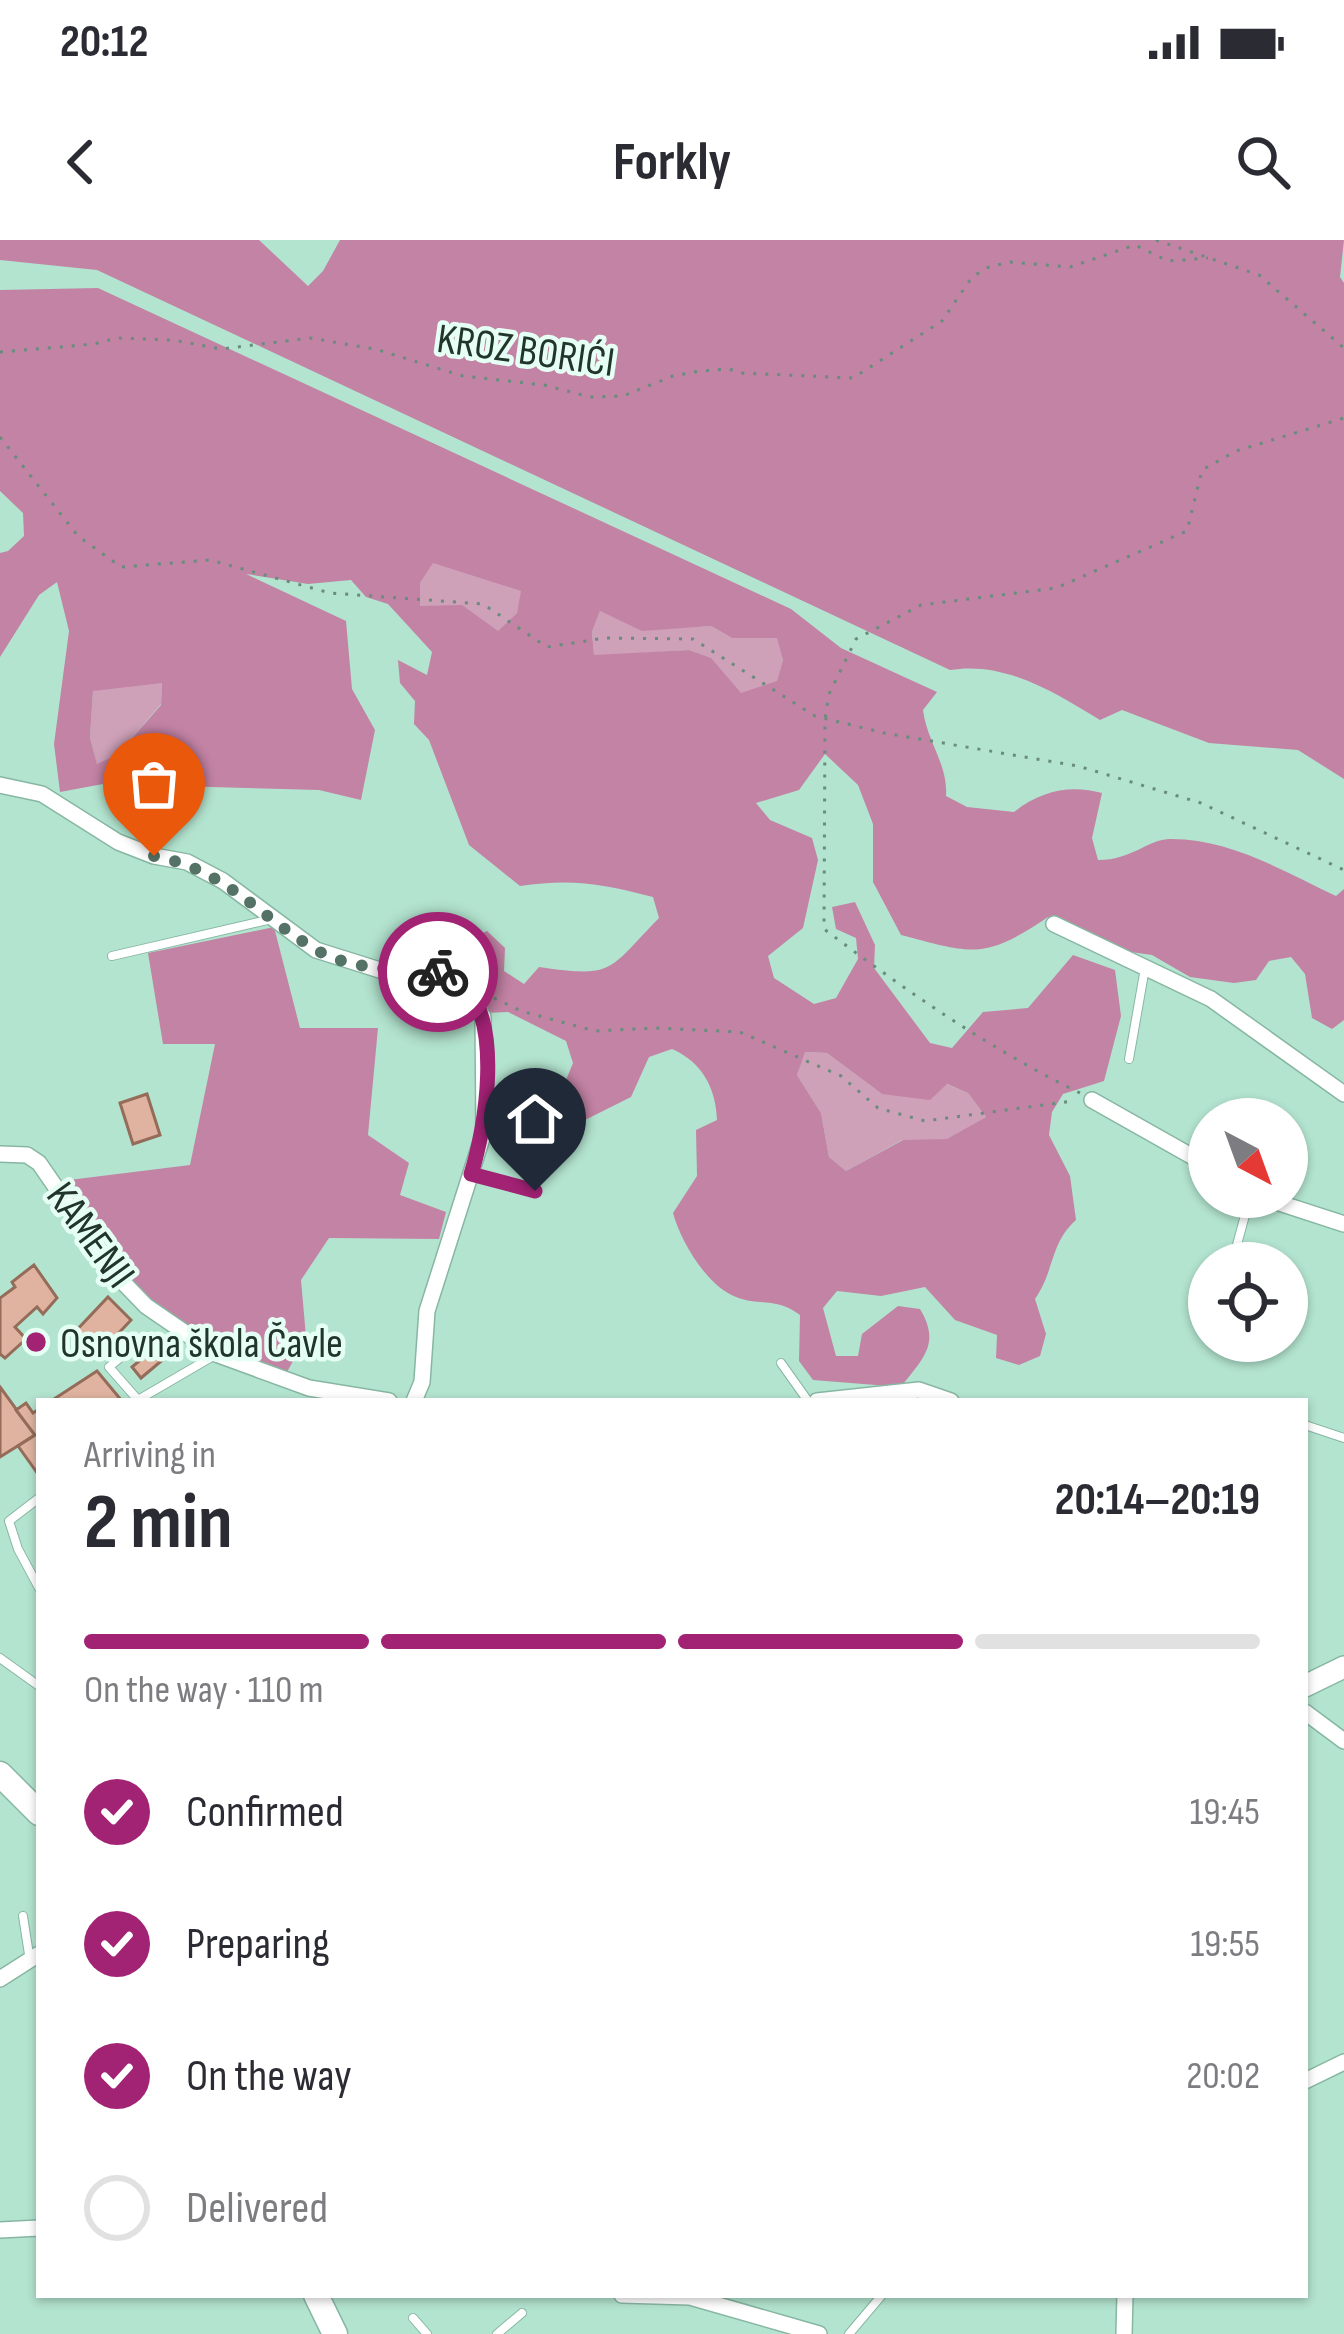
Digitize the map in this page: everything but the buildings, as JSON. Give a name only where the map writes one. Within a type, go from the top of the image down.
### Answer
[{"type":"main road","points":[[1308,1685],[1344,1667]]},
{"type":"main road","points":[[0,1774],[36,1808]]},
{"type":"main road","points":[[317,2298],[335,2334]]},
{"type":"street","points":[[0,785],[42,794],[118,842],[187,862],[223,881],[316,950],[386,972],[437,971],[463,984],[483,1017],[484,1132],[428,1311],[422,1382],[416,1398]]},
{"type":"street","points":[[1054,924],[1211,999],[1344,1094]]},
{"type":"street","points":[[1092,1100],[1188,1154]]},
{"type":"street","name":"KAMENJI","points":[[0,1154],[27,1155],[39,1163],[117,1276],[146,1306],[217,1354],[309,1388],[371,1398]]},
{"type":"street","points":[[1308,1212],[1344,1224]]},
{"type":"street","name":"KAMENJI","points":[[309,1388],[323,1398]]},
{"type":"street","points":[[841,1398],[919,1390],[942,1398]]},
{"type":"street","points":[[1308,1714],[1344,1742]]},
{"type":"street","points":[[0,1979],[34,1957]]},
{"type":"street","points":[[1308,2079],[1344,2062]]},
{"type":"street","points":[[0,2230],[36,2228]]},
{"type":"street","points":[[1124,2334],[1125,2298]]},
{"type":"street","points":[[709,2299],[819,2334]]},
{"type":"lane","points":[[112,956],[273,919]]},
{"type":"lane","points":[[1129,1059],[1145,968]]},
{"type":"lane","points":[[471,1174],[535,1191]]},
{"type":"lane","points":[[136,1398],[109,1367],[147,1336]]},
{"type":"lane","points":[[141,1398],[217,1354]]},
{"type":"lane","points":[[782,1363],[810,1398]]},
{"type":"lane","points":[[1308,1426],[1344,1438]]},
{"type":"lane","points":[[36,1500],[5,1520],[36,1582]]},
{"type":"lane","points":[[0,1658],[36,1684]]},
{"type":"lane","points":[[23,1916],[34,1957]]},
{"type":"lane","points":[[849,2334],[879,2298]]},
{"type":"lane","points":[[497,2334],[522,2313]]},
{"type":"lane","points":[[413,2318],[427,2334]]},
{"type":"path","points":[[1156,240],[1259,275],[1344,348]]},
{"type":"path","name":"KROZ BORIĆI","points":[[0,352],[117,338],[172,340],[221,349],[310,338],[375,349],[463,376],[544,385],[590,397],[623,396],[700,371],[853,378],[942,321],[972,277],[1010,262],[1070,267],[1135,245],[1168,261],[1208,258]]},
{"type":"path","points":[[1092,1100],[910,993],[824,929],[829,694],[856,639],[921,605],[1056,588],[1187,531],[1202,470],[1236,451],[1344,418]]},
{"type":"path","points":[[0,436],[78,536],[121,567],[210,560],[330,593],[483,604],[548,647],[604,638],[693,639],[815,716],[1099,772],[1201,803],[1344,870]]},
{"type":"path","points":[[463,984],[521,1011],[595,1031],[740,1032],[841,1076],[878,1108],[925,1121],[1092,1100]]},
{"type":"shaded area","points":[[0,240],[259,240],[308,286],[323,271],[340,240],[1344,240],[1340,277],[1344,283],[1344,779],[1298,750],[1209,743],[1122,710],[1100,720],[1010,674],[950,670],[97,270],[0,260]]},
{"type":"shaded area","points":[[98,288],[791,609],[841,648],[937,692],[923,710],[925,722],[944,774],[946,796],[967,807],[1014,812],[1056,791],[1090,790],[1102,793],[1092,838],[1098,860],[1120,857],[1161,840],[1191,840],[1255,858],[1336,896],[1344,889],[1344,1020],[1332,1029],[1312,1018],[1305,974],[1291,957],[1269,961],[1256,980],[1234,983],[1190,977],[1152,955],[1082,945],[1048,917],[1008,941],[978,949],[901,935],[873,882],[873,824],[858,785],[825,754],[799,790],[756,803],[770,820],[812,838],[818,860],[803,928],[768,956],[774,978],[814,1004],[836,998],[858,959],[856,938],[836,929],[832,907],[855,902],[875,945],[874,968],[930,1043],[952,1048],[983,1012],[1028,1008],[1073,955],[1115,970],[1121,1016],[1104,1081],[1063,1094],[1052,1112],[1049,1135],[1070,1176],[1076,1220],[1061,1238],[1035,1299],[1046,1334],[1040,1356],[1019,1365],[996,1358],[997,1335],[955,1320],[925,1287],[881,1296],[837,1291],[823,1308],[836,1356],[858,1356],[862,1334],[898,1306],[920,1309],[929,1332],[927,1350],[901,1387],[813,1380],[799,1361],[800,1315],[725,1291],[697,1262],[677,1224],[673,1213],[697,1176],[696,1130],[717,1120],[714,1097],[699,1069],[672,1049],[649,1057],[631,1097],[569,1128],[547,1126],[573,1063],[566,1041],[508,1012],[484,1013],[478,993],[459,970],[466,964],[465,941],[487,931],[505,948],[504,971],[524,984],[539,967],[597,970],[618,960],[659,918],[653,897],[635,892],[572,883],[520,886],[469,845],[429,740],[414,724],[415,701],[400,683],[398,660],[427,675],[432,652],[388,604],[366,597],[351,580],[308,584],[246,574],[346,621],[352,689],[375,730],[361,800],[319,790],[103,784],[60,792],[54,744],[69,631],[57,582],[39,595],[0,657],[0,553],[24,536],[23,513],[0,491],[0,290]],"holes":[[[433,563],[521,591],[517,613],[498,631],[462,605],[420,606],[420,583]],[[600,611],[642,631],[711,626],[732,638],[777,638],[783,660],[777,681],[741,693],[711,658],[689,650],[594,655],[592,632]],[[162,683],[161,705],[117,755],[97,764],[90,738],[93,691]],[[805,1052],[827,1053],[882,1094],[930,1100],[947,1084],[968,1093],[986,1117],[947,1139],[903,1140],[846,1171],[829,1157],[821,1113],[797,1075]]]},
{"type":"shaded area","points":[[433,562],[522,591],[517,613],[498,632],[462,606],[420,607],[420,583]]},
{"type":"shaded area","points":[[600,611],[642,630],[711,626],[732,638],[778,638],[783,660],[777,682],[741,694],[710,658],[689,650],[594,656],[592,632]]},
{"type":"shaded area","points":[[162,682],[161,704],[117,755],[97,765],[90,738],[93,690]]},
{"type":"shaded area","points":[[274,927],[300,1028],[378,1028],[368,1135],[409,1163],[400,1195],[446,1212],[439,1239],[329,1238],[301,1280],[306,1337],[286,1374],[217,1346],[145,1297],[61,1181],[190,1165],[215,1044],[163,1044],[148,953]]},
{"type":"shaded area","points":[[804,1052],[827,1053],[882,1094],[946,1084],[968,1093],[986,1117],[947,1140],[902,1140],[846,1171],[829,1157],[821,1113],[797,1075]]},
{"type":"way so far","points":[[154,856],[187,862],[223,881],[316,950],[386,972],[438,972]]},
{"type":"place","name":"Osnovna škola Čavle","points":[[36,1342]]},
{"type":"route","points":[[438,972],[463,984],[483,1017],[484,1132],[471,1174],[535,1191]]}]
